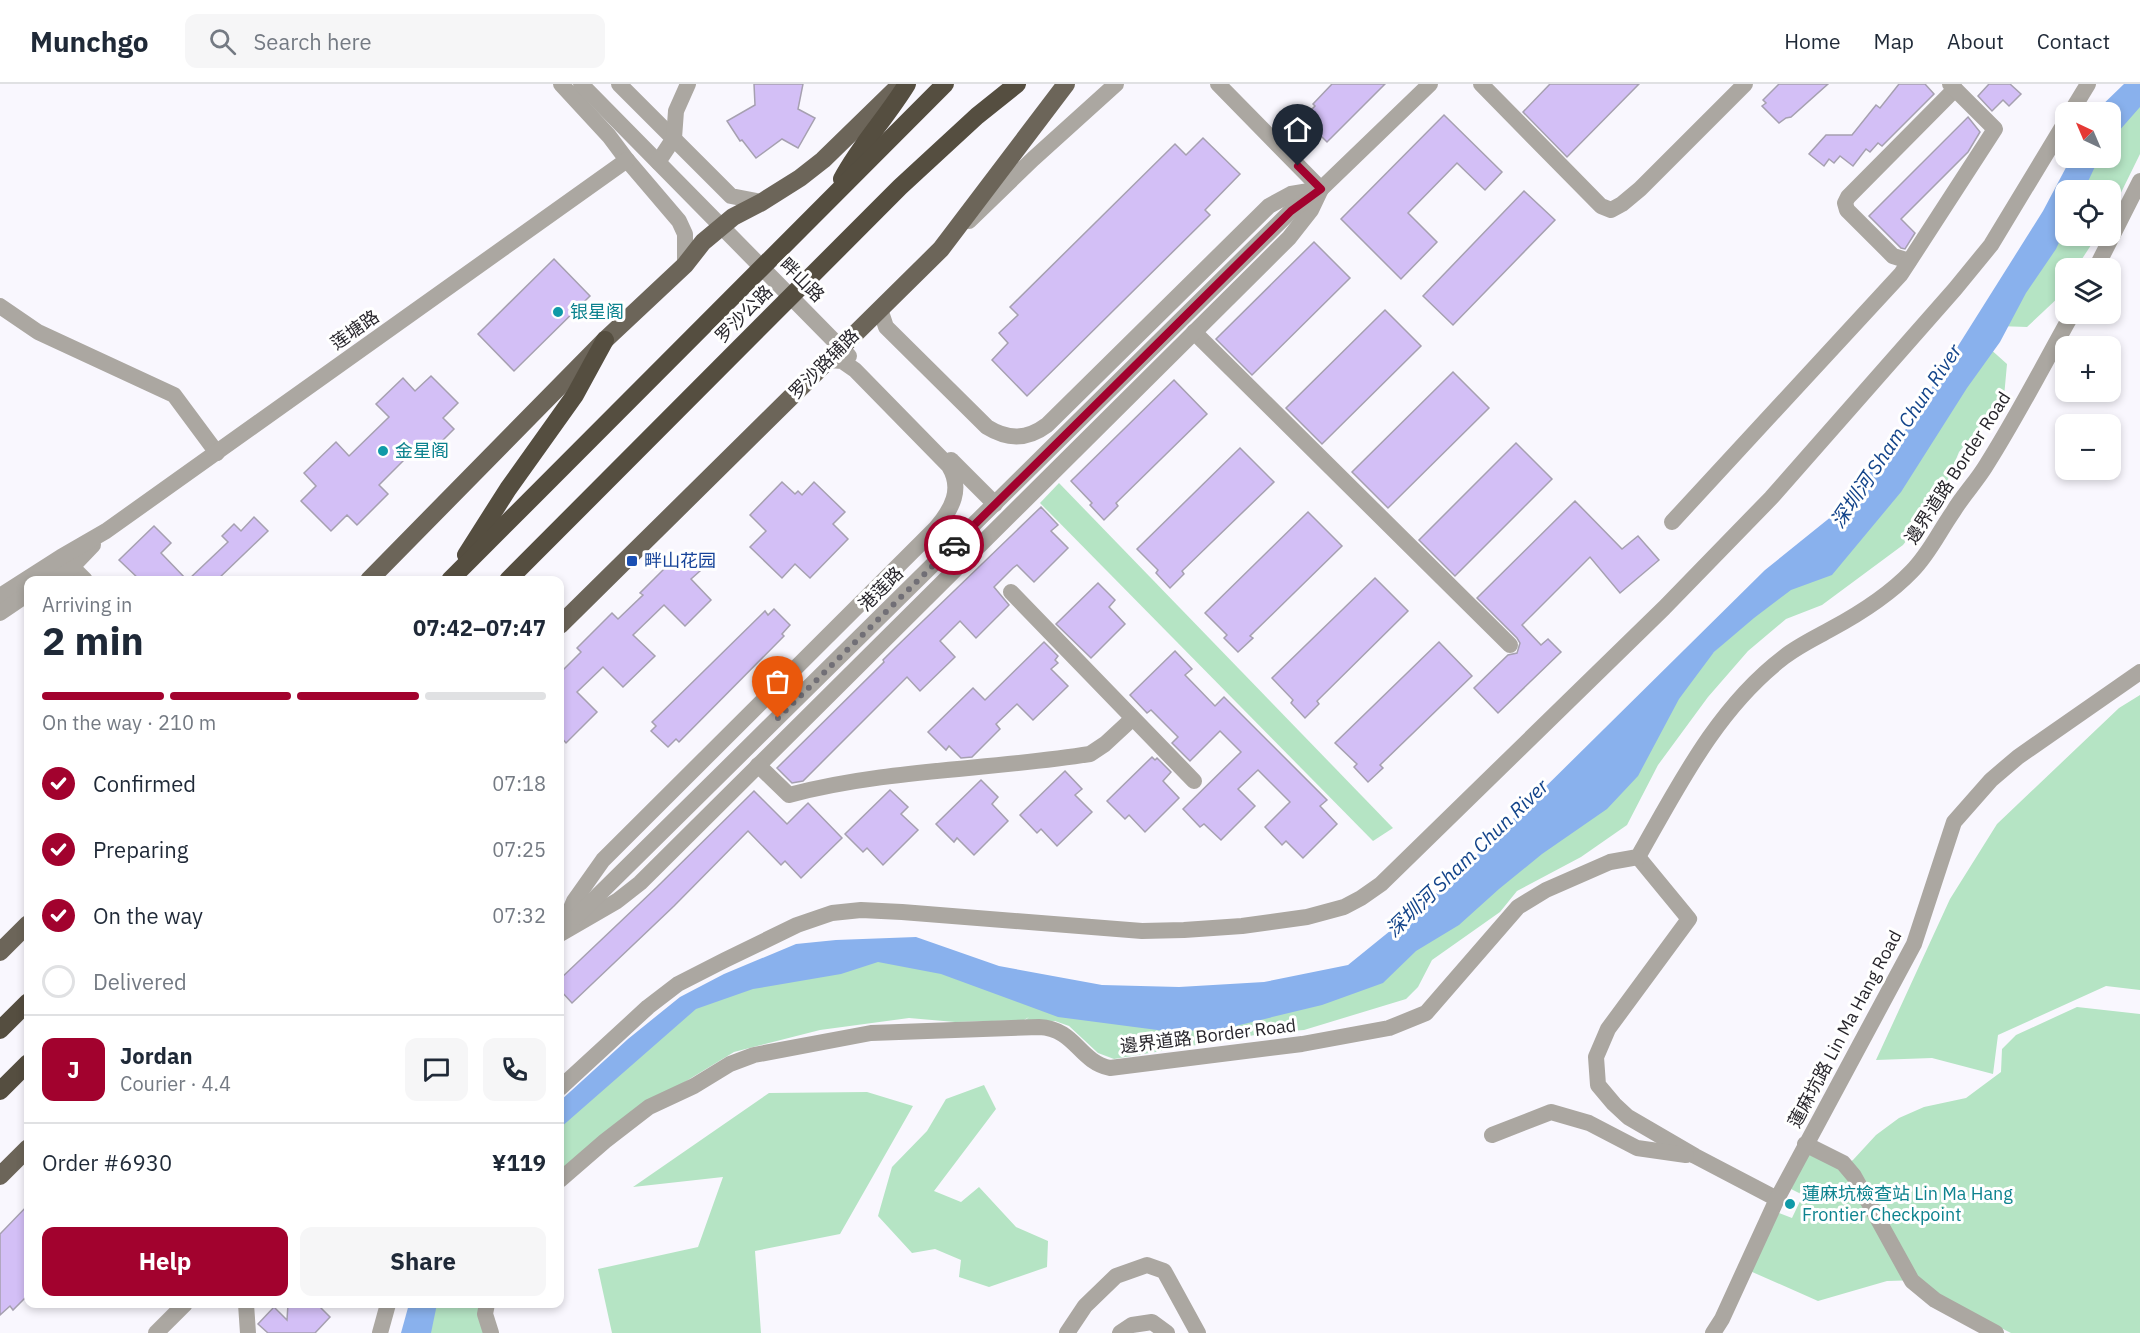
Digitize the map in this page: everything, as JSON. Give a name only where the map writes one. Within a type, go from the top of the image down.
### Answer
[{"type":"highway","points":[[830,202],[855,156],[892,108],[907,84]]},
{"type":"highway","name":"罗沙公路","points":[[455,576],[945,84]]},
{"type":"highway","name":"罗沙公路","points":[[512,576],[900,187],[977,116],[1017,84]]},
{"type":"highway","points":[[454,576],[508,489],[574,395],[606,340]]},
{"type":"highway","points":[[0,1030],[24,1006]]},
{"type":"highway","points":[[0,1091],[24,1067]]},
{"type":"main road","points":[[373,576],[606,340],[685,265],[703,242],[733,217],[762,202],[824,160],[901,84]]},
{"type":"main road","name":"罗沙路辅路","points":[[564,621],[941,249],[1066,84]]},
{"type":"main road","points":[[0,952],[24,928]]},
{"type":"main road","points":[[0,1176],[24,1152]]},
{"type":"street","points":[[561,84],[609,136],[679,221],[685,234],[685,265]]},
{"type":"street","name":"畔山路","points":[[581,84],[994,504]]},
{"type":"street","points":[[619,84],[731,196],[762,202]]},
{"type":"street","points":[[658,162],[674,138],[676,111],[688,84]]},
{"type":"street","points":[[941,249],[1033,159],[1116,84]]},
{"type":"street","points":[[1218,84],[1321,189]]},
{"type":"street","points":[[564,931],[578,921],[606,908],[634,887],[1194,332],[1301,224],[1314,205],[1321,189],[1430,84]]},
{"type":"street","points":[[1481,84],[1601,206],[1611,210],[1640,189],[1745,84]]},
{"type":"street","points":[[2076,102],[2088,84]]},
{"type":"street","points":[[1671,522],[1901,274],[1995,129],[1952,87],[1848,197],[1845,203],[1847,210],[1893,256],[1909,261]]},
{"type":"street","points":[[564,1084],[648,1007],[678,984],[797,925],[832,913],[861,910],[1142,931],[1184,930],[1242,926],[1307,917],[1344,907],[1361,898],[1382,884],[1647,625],[1772,498],[1955,290],[1991,245],[2055,139]]},
{"type":"street","name":"莲塘路","points":[[54,576],[67,562],[106,531],[627,160]]},
{"type":"street","points":[[2101,258],[2140,182]]},
{"type":"street","points":[[880,309],[886,327],[987,428],[1005,436],[1027,436],[1047,425],[1269,206],[1291,194],[1321,189]]},
{"type":"street","name":"港莲路","points":[[564,930],[1254,247],[1291,211],[1321,189]]},
{"type":"street","points":[[0,306],[38,332],[174,395],[217,453]]},
{"type":"street","name":"邊界道路 Border Road","points":[[564,1177],[649,1107],[694,1086],[730,1064],[754,1054],[871,1033],[1053,1028],[1068,1037],[1098,1066],[1110,1068],[1250,1052],[1389,1028],[1426,1013],[1518,907],[1546,890],[1610,862],[1638,857],[1719,721],[1755,682],[1786,655],[1879,598],[1912,571],[1935,543],[1953,512],[1992,457],[2067,324]]},
{"type":"street","points":[[1194,332],[1510,645]]},
{"type":"street","points":[[564,925],[574,901],[603,860],[928,536],[943,520],[952,505],[956,484],[949,466],[855,370],[842,361],[829,360]]},
{"type":"street","points":[[67,562],[81,576]]},
{"type":"street","name":"莲塘路","points":[[39,576],[67,562]]},
{"type":"street","name":"莲塘路","points":[[0,596],[24,584]]},
{"type":"street","points":[[1011,592],[1194,781]]},
{"type":"street","points":[[0,613],[24,597]]},
{"type":"street","name":"蓮麻坑路 Lin Ma Hang Road","points":[[1713,1333],[1805,1144],[1914,945],[1954,822],[1991,780],[2018,757],[2140,672]]},
{"type":"street","points":[[758,765],[789,795],[829,784],[871,777],[1090,754],[1105,744],[1132,719]]},
{"type":"street","points":[[1638,857],[1689,919],[1608,1029],[1596,1057],[1598,1085],[1628,1117],[1695,1156],[1777,1199]]},
{"type":"street","points":[[1492,1135],[1551,1112],[1589,1123],[1637,1148],[1695,1156]]},
{"type":"street","points":[[1805,1144],[1843,1163],[1854,1176],[1912,1281],[1935,1300],[1996,1333]]},
{"type":"street","points":[[1067,1333],[1085,1306],[1116,1276],[1147,1265],[1164,1271],[1198,1333]]},
{"type":"street","points":[[156,1333],[181,1308]]},
{"type":"street","points":[[246,1308],[248,1333]]},
{"type":"street","points":[[380,1333],[387,1308]]},
{"type":"street","points":[[486,1308],[485,1314],[491,1333]]},
{"type":"street","points":[[1120,1333],[1132,1325],[1152,1322],[1167,1333]]},
{"type":"green space","points":[[2140,102],[2140,154],[2121,193],[2121,180],[2086,180],[2091,168],[2121,168],[2121,124]]},
{"type":"green space","points":[[2055,234],[2055,246],[2090,246],[2083,258],[2055,258],[2055,301],[2027,327],[1998,326]]},
{"type":"green space","points":[[1988,347],[2007,364],[2004,397],[1959,452],[1941,496],[1903,545],[1822,605],[1786,619],[1748,651],[1708,697],[1658,765],[1627,825],[1581,857],[1517,891],[1500,912],[1432,960],[1418,987],[1406,999],[1304,1030],[1267,1033],[1114,1059],[1098,1053],[1069,1026],[1055,1021],[1023,1022],[1029,1017],[1024,1020],[955,1022],[909,1018],[820,1030],[734,1052],[632,1114],[564,1180],[564,1107],[717,992],[857,952],[1052,998],[1325,991],[1550,802],[1800,573]]},
{"type":"green space","points":[[1059,483],[1393,828],[1373,841],[1040,503]]},
{"type":"green space","points":[[2140,695],[2140,990],[2106,986],[1998,1035],[1993,1074],[1932,1058],[1876,1060],[1950,899],[1997,824],[2119,708]]},
{"type":"green space","points":[[2077,1007],[2140,1014],[2140,1333],[2011,1333],[1945,1300],[1919,1280],[1887,1281],[1818,1301],[1750,1271],[1779,1213],[1792,1218],[1803,1195],[1791,1189],[1808,1154],[1838,1168],[1853,1160],[1876,1135],[1899,1118],[1924,1107],[1966,1098],[2001,1072],[2002,1049],[2016,1035]]},
{"type":"green space","points":[[984,1085],[996,1109],[934,1191],[961,1202],[979,1187],[1016,1227],[1048,1241],[1047,1267],[989,1287],[959,1277],[961,1260],[935,1249],[912,1253],[878,1216],[892,1167],[927,1131],[946,1099]]},
{"type":"green space","points":[[867,1092],[913,1106],[840,1234],[755,1251],[761,1333],[612,1333],[598,1269],[698,1247],[723,1177],[633,1187],[769,1093]]},
{"type":"green space","points":[[420,1308],[490,1308],[495,1333],[417,1333]]},
{"type":"water","points":[[2124,84],[2140,84],[2140,107],[2121,129],[2121,102],[2105,102]]},
{"type":"water","points":[[2066,168],[2094,168],[2089,180],[2059,180]]},
{"type":"water","points":[[2055,188],[2056,249],[2026,293],[2000,342],[1967,388],[1901,492],[1832,575],[1791,590],[1714,652],[1679,699],[1638,776],[1607,809],[1542,854],[1459,925],[1416,951],[1383,983],[1322,1005],[1219,1030],[1165,1031],[1058,1017],[941,974],[878,962],[841,974],[753,989],[696,1009],[564,1124],[564,1097],[628,1039],[680,997],[724,974],[796,944],[916,937],[999,966],[1102,985],[1179,987],[1264,982],[1348,965],[1443,888],[1765,570],[1832,516],[1902,435]]},
{"type":"water","points":[[408,1308],[436,1308],[431,1333],[401,1333]]},
{"type":"building","points":[[754,84],[803,84],[798,109],[815,118],[798,148],[782,139],[756,158],[742,140],[740,141],[727,121],[755,105]]},
{"type":"building","points":[[1332,84],[1385,84],[1327,142],[1303,118]]},
{"type":"building","points":[[1550,84],[1639,84],[1567,157],[1523,112]]},
{"type":"building","points":[[1779,84],[1828,84],[1791,117],[1779,123],[1762,106],[1766,103],[1763,100]]},
{"type":"building","points":[[1899,84],[1925,84],[1934,94],[1882,146],[1878,143],[1870,152],[1866,149],[1853,166],[1840,156],[1834,163],[1829,159],[1824,166],[1809,154],[1826,135],[1852,135],[1876,105],[1880,108]]},
{"type":"building","points":[[1989,84],[2010,84],[2021,94],[2009,106],[2003,100],[1992,111],[1978,96]]},
{"type":"building","points":[[1444,115],[1502,172],[1485,190],[1457,163],[1408,213],[1437,242],[1401,279],[1341,219]]},
{"type":"building","points":[[1968,117],[1980,132],[1968,152],[1901,219],[1915,233],[1905,249],[1901,248],[1869,216]]},
{"type":"building","points":[[1203,138],[1240,174],[1205,210],[1210,215],[1027,396],[992,360],[1008,343],[999,333],[1018,315],[1010,307],[1175,144],[1186,155]]},
{"type":"building","points":[[1524,191],[1555,220],[1453,325],[1423,296]]},
{"type":"building","points":[[1314,242],[1350,278],[1252,375],[1216,339]]},
{"type":"building","name":"银星阁","points":[[554,259],[590,296],[514,371],[478,334]]},
{"type":"building","points":[[1385,310],[1421,346],[1322,444],[1286,408]]},
{"type":"building","points":[[1453,372],[1489,408],[1388,508],[1352,472]]},
{"type":"building","name":"金星阁","points":[[431,376],[458,403],[443,418],[454,429],[426,457],[417,447],[379,485],[388,494],[357,525],[347,515],[331,531],[301,501],[316,486],[304,473],[336,442],[349,456],[389,417],[376,404],[403,378],[415,391]]},
{"type":"building","points":[[1174,380],[1207,414],[1116,503],[1118,506],[1104,520],[1090,505],[1092,503],[1071,481]]},
{"type":"building","points":[[1516,443],[1552,479],[1455,576],[1419,540]]},
{"type":"building","points":[[1240,448],[1274,482],[1182,571],[1184,574],[1170,588],[1156,573],[1158,570],[1137,549]]},
{"type":"building","points":[[782,482],[795,494],[798,491],[802,495],[814,482],[845,512],[833,524],[848,539],[810,578],[795,564],[782,578],[750,547],[766,531],[750,515]]},
{"type":"building","points":[[1575,501],[1622,549],[1638,536],[1659,560],[1620,593],[1590,557],[1522,625],[1541,645],[1548,639],[1561,652],[1498,713],[1474,688],[1508,655],[1517,653],[1520,643],[1477,598]]},
{"type":"building","points":[[1041,507],[1058,525],[1051,531],[1068,548],[1034,582],[1017,565],[1013,568],[994,587],[1009,605],[976,638],[960,621],[940,641],[955,657],[920,691],[907,677],[803,781],[792,783],[777,768],[884,662],[883,660],[897,646]]},
{"type":"building","points":[[1308,512],[1342,546],[1250,636],[1253,638],[1238,652],[1224,638],[1227,635],[1205,613]]},
{"type":"building","points":[[254,517],[268,531],[221,576],[192,576],[228,542],[222,536],[234,524],[241,531]]},
{"type":"building","points":[[154,526],[171,543],[161,553],[183,576],[136,576],[119,560]]},
{"type":"building","points":[[687,558],[700,571],[691,579],[711,600],[685,626],[664,605],[633,635],[655,656],[623,687],[603,667],[577,692],[597,712],[566,743],[564,741],[564,669],[581,652],[577,648],[612,613],[618,619],[643,595],[640,593],[673,560],[678,566]]},
{"type":"building","points":[[1375,578],[1408,611],[1317,701],[1319,704],[1305,718],[1291,703],[1293,700],[1272,678]]},
{"type":"building","points":[[1098,583],[1115,600],[1109,607],[1125,624],[1091,658],[1056,624]]},
{"type":"building","points":[[774,609],[790,625],[782,634],[784,636],[679,742],[676,739],[668,747],[651,731],[656,726],[652,722],[765,611],[768,615]]},
{"type":"building","points":[[1044,642],[1058,656],[1055,660],[1058,663],[1051,669],[1068,686],[1033,720],[1017,704],[996,724],[1000,729],[972,757],[961,758],[949,746],[946,750],[928,732],[973,688],[985,700]]},
{"type":"building","points":[[1439,642],[1472,676],[1380,765],[1383,768],[1368,782],[1354,767],[1357,764],[1335,743]]},
{"type":"building","points":[[1175,651],[1192,669],[1185,675],[1215,706],[1224,697],[1327,800],[1320,806],[1337,824],[1303,858],[1286,841],[1282,845],[1265,827],[1290,802],[1258,770],[1238,789],[1255,806],[1221,840],[1204,824],[1200,827],[1183,809],[1241,752],[1220,731],[1190,761],[1172,743],[1178,737],[1151,710],[1147,713],[1130,695]]},
{"type":"building","points":[[1152,757],[1155,760],[1157,758],[1171,772],[1163,781],[1179,798],[1145,832],[1129,815],[1125,819],[1107,801]]},
{"type":"building","points":[[1065,771],[1082,789],[1075,795],[1092,812],[1057,846],[1041,829],[1037,833],[1020,815]]},
{"type":"building","points":[[981,780],[998,797],[992,804],[1008,821],[974,855],[957,838],[954,842],[936,824]]},
{"type":"building","points":[[890,790],[908,807],[901,814],[918,830],[883,865],[867,848],[863,852],[845,834]]},
{"type":"building","points":[[754,791],[787,824],[808,803],[842,838],[801,878],[785,861],[781,865],[748,831],[674,906],[572,1003],[564,994],[564,975]]},
{"type":"building","points":[[24,1209],[24,1299],[13,1310],[10,1306],[0,1315],[0,1234]]},
{"type":"building","points":[[273,1308],[287,1320],[288,1308],[321,1308],[330,1317],[315,1333],[268,1333],[258,1324]]},
{"type":"way so far","points":[[778,718],[954,545]]},
{"type":"place","name":"银星阁","points":[[558,312]]},
{"type":"place","name":"金星阁","points":[[383,451]]},
{"type":"place","name":"畔山花园","points":[[632,561]]},
{"type":"place","name":"蓮麻坑檢查站 Lin Ma Hang Frontier Checkpoint","points":[[1790,1204]]},
{"type":"route","points":[[954,545],[1291,211],[1321,189],[1298,166]]},
{"type":"water label","name":"深圳河 Sham Chun River","points":[[1896,436]]},
{"type":"water label","name":"深圳河 Sham Chun River","points":[[1467,858]]}]
